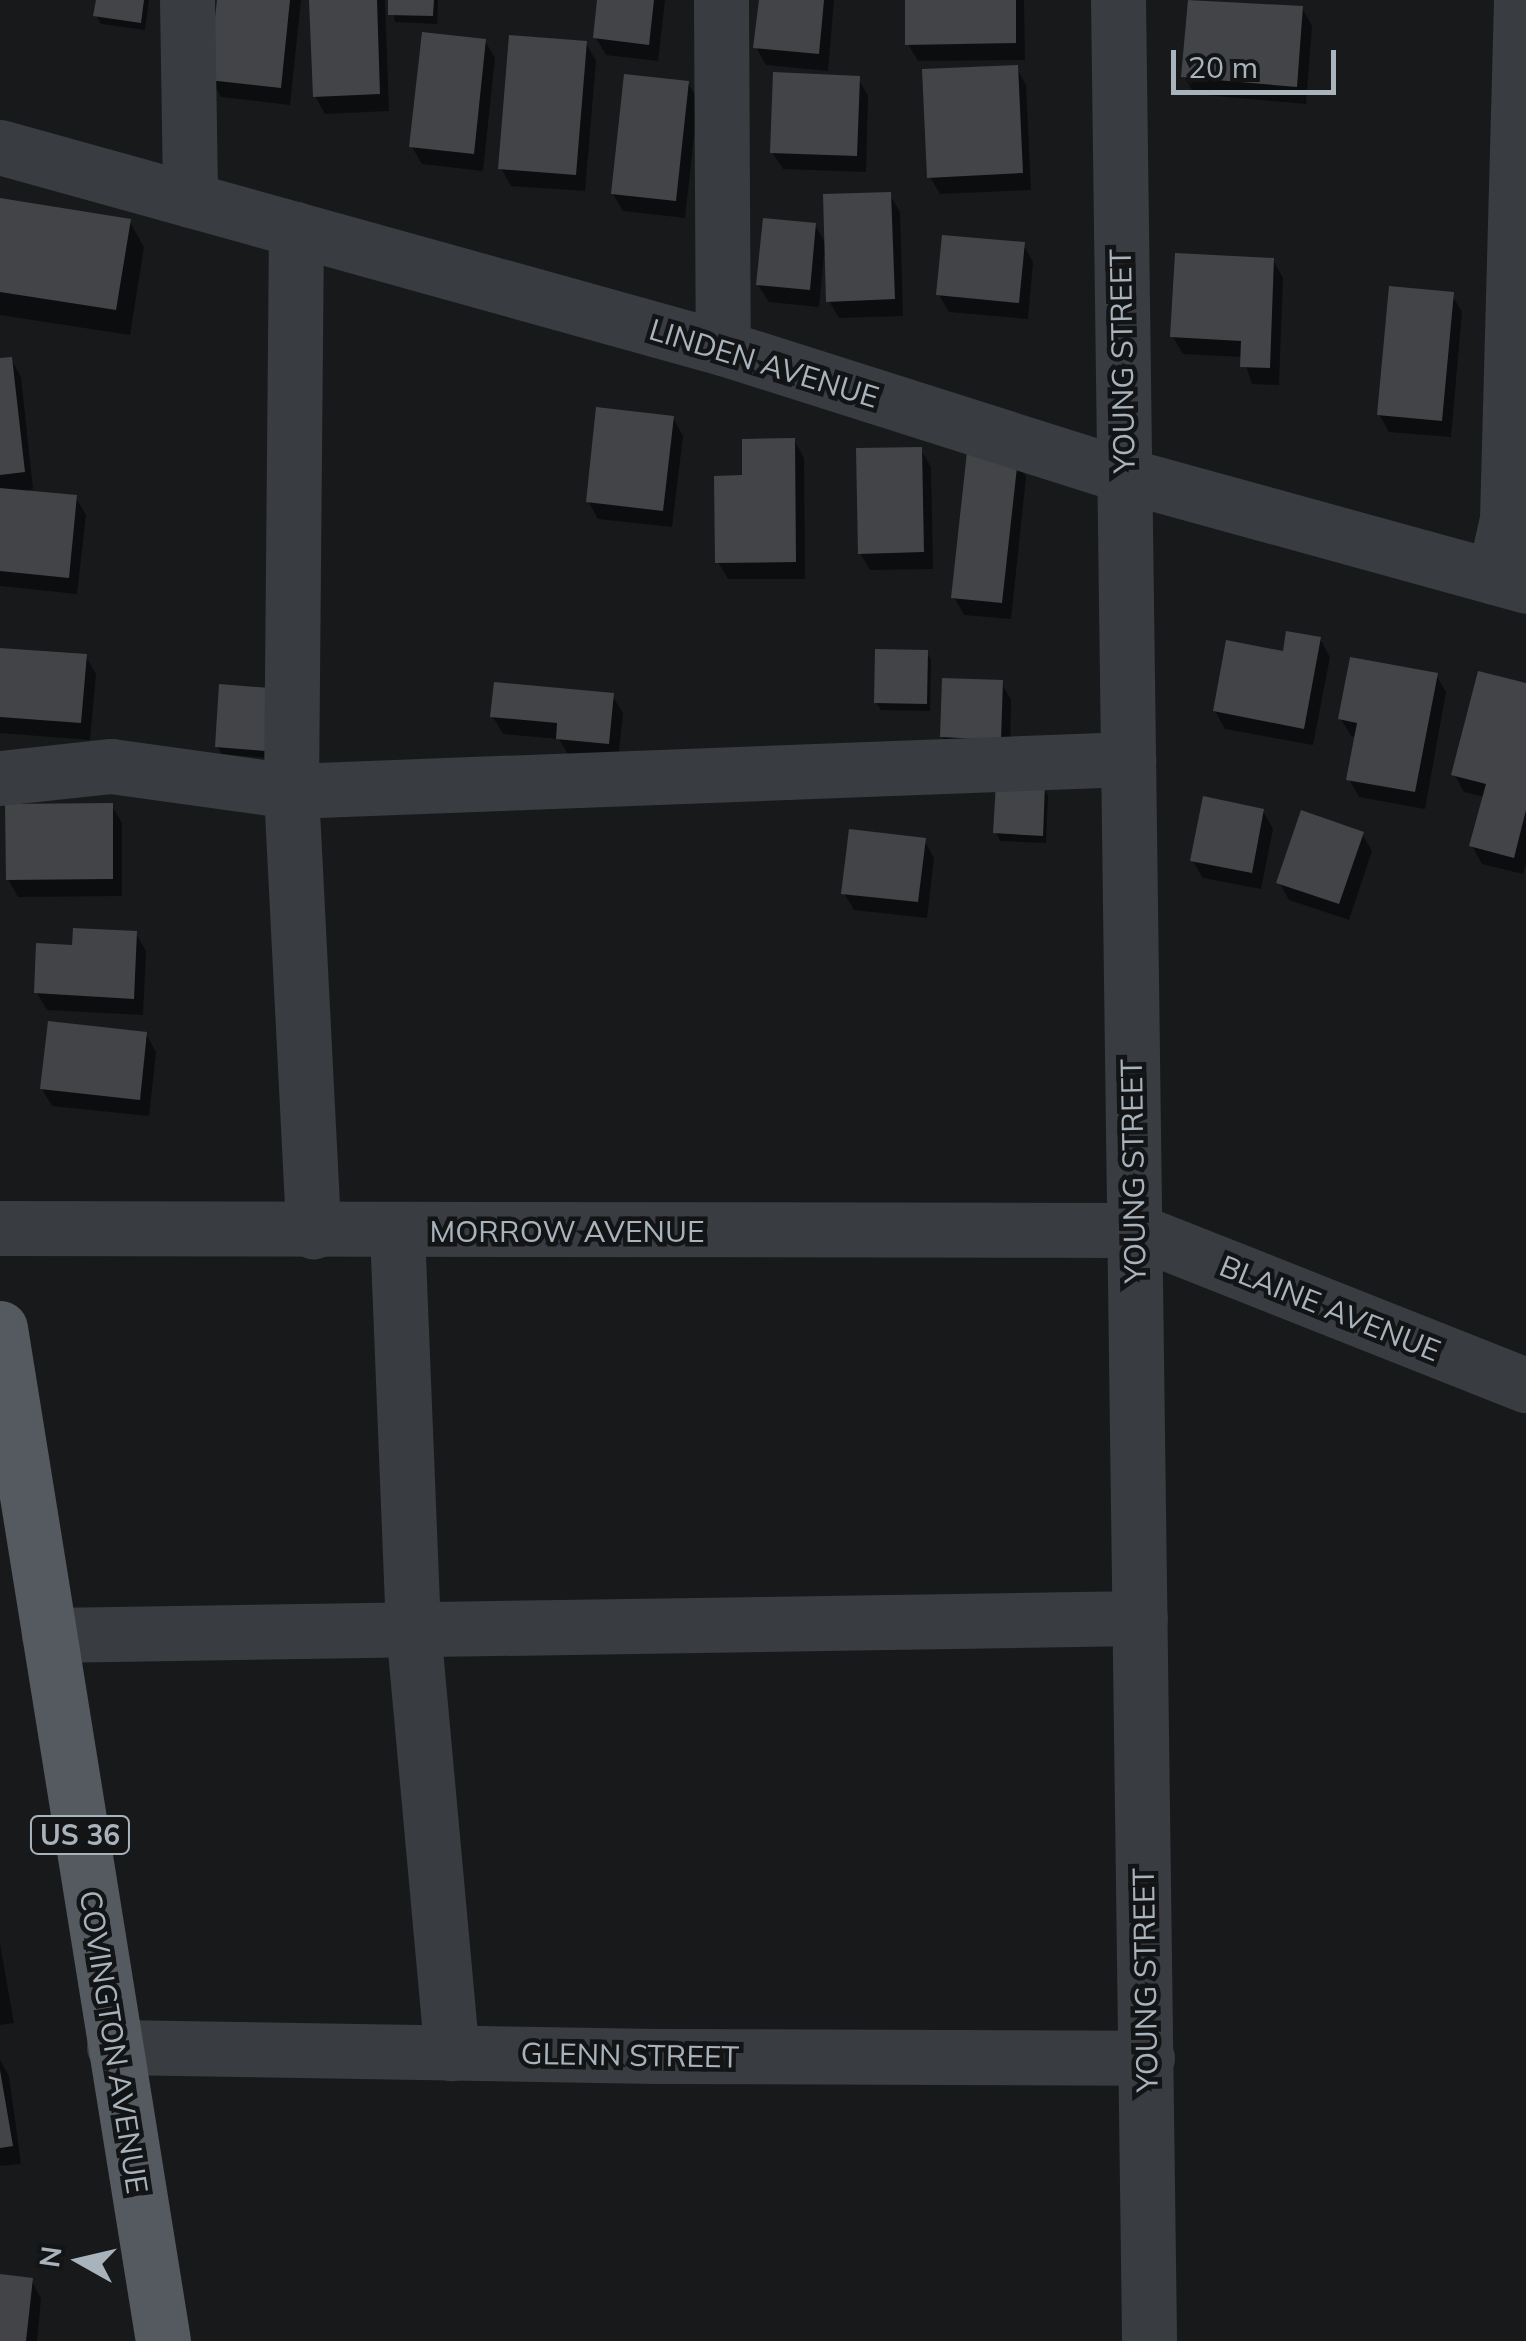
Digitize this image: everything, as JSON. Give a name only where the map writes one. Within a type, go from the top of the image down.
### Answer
[{"type":"main road","name":"COVINGTON AVENUE","points":[[0,1328],[163,2341]]},
{"type":"street","points":[[187,0],[190,200]]},
{"type":"street","points":[[722,0],[723,348]]},
{"type":"street","name":"YOUNG STREET","points":[[1118,0],[1149,2341]]},
{"type":"street","points":[[1510,581],[1507,519],[1521,0]]},
{"type":"street","name":"LINDEN AVENUE","points":[[0,146],[723,348],[1124,475],[1510,581]]},
{"type":"street","points":[[296,229],[291,791],[313,1231]]},
{"type":"street","points":[[0,778],[111,766],[291,791],[1128,759]]},
{"type":"street","name":"MORROW AVENUE","points":[[0,1228],[1134,1230]]},
{"type":"street","name":"BLAINE AVENUE","points":[[1134,1230],[1526,1385]]},
{"type":"street","points":[[397,1231],[413,1628],[452,2053]]},
{"type":"street","points":[[48,1635],[1140,1618]]},
{"type":"street","name":"GLENN STREET","points":[[114,2047],[1146,2058]]},
{"type":"building","points":[[96,0],[144,0],[141,23],[93,16]]},
{"type":"building","points":[[217,0],[290,0],[281,88],[208,80]]},
{"type":"building","points":[[309,0],[377,0],[380,94],[313,97]]},
{"type":"building","points":[[388,0],[434,0],[433,16],[388,15]]},
{"type":"building","points":[[597,0],[654,0],[649,45],[593,38]]},
{"type":"building","points":[[759,0],[824,0],[819,54],[753,48]]},
{"type":"building","points":[[905,0],[1016,0],[1016,43],[905,45]]},
{"type":"building","points":[[1188,0],[1303,6],[1297,87],[1181,77]]},
{"type":"building","points":[[422,32],[486,39],[474,154],[409,147]]},
{"type":"building","points":[[509,35],[587,41],[576,175],[498,169]]},
{"type":"building","points":[[1018,65],[1023,173],[927,178],[922,69]]},
{"type":"building","points":[[773,72],[860,76],[857,156],[770,153]]},
{"type":"building","points":[[624,74],[689,81],[676,201],[611,194]]},
{"type":"building","points":[[891,192],[895,299],[826,302],[823,194]]},
{"type":"building","points":[[0,198],[131,219],[116,310],[0,292]]},
{"type":"building","points":[[763,218],[816,223],[810,290],[756,285]]},
{"type":"building","points":[[942,235],[1025,242],[1019,303],[936,295]]},
{"type":"building","points":[[1175,253],[1274,258],[1270,368],[1240,367],[1241,341],[1170,337]]},
{"type":"building","points":[[1389,286],[1454,292],[1442,421],[1377,415]]},
{"type":"building","points":[[12,357],[25,472],[0,475],[0,358]]},
{"type":"building","points":[[596,407],[674,416],[663,511],[586,502]]},
{"type":"building","points":[[795,438],[796,562],[715,563],[714,476],[742,475],[742,439]]},
{"type":"building","points":[[922,447],[924,552],[858,554],[856,448]]},
{"type":"building","points":[[967,452],[1018,458],[1002,603],[951,598]]},
{"type":"building","points":[[0,488],[77,495],[69,578],[0,571]]},
{"type":"building","points":[[1286,631],[1321,637],[1304,729],[1213,711],[1226,640],[1283,651]]},
{"type":"building","points":[[0,648],[87,654],[81,723],[0,717]]},
{"type":"building","points":[[875,649],[928,650],[927,704],[874,703]]},
{"type":"building","points":[[1350,657],[1438,673],[1415,792],[1346,780],[1357,723],[1338,719]]},
{"type":"building","points":[[1478,671],[1526,683],[1526,810],[1514,858],[1469,846],[1486,784],[1451,775]]},
{"type":"building","points":[[942,678],[1003,680],[1001,740],[940,737]]},
{"type":"building","points":[[494,682],[614,693],[609,744],[556,739],[557,723],[490,717]]},
{"type":"building","points":[[219,684],[270,688],[265,751],[215,747]]},
{"type":"building","points":[[996,783],[1045,785],[1043,836],[993,833]]},
{"type":"building","points":[[1203,796],[1264,809],[1252,873],[1190,861]]},
{"type":"building","points":[[113,803],[113,879],[6,880],[5,804]]},
{"type":"building","points":[[1301,810],[1364,832],[1339,904],[1276,883]]},
{"type":"building","points":[[849,829],[926,838],[918,902],[841,894]]},
{"type":"building","points":[[73,928],[137,931],[134,999],[34,993],[36,943],[72,945]]},
{"type":"building","points":[[48,1021],[147,1032],[140,1100],[40,1089]]},
{"type":"building","points":[[0,2070],[13,2146],[0,2148]]},
{"type":"building","points":[[0,2274],[33,2278],[26,2341],[0,2341]]}]
